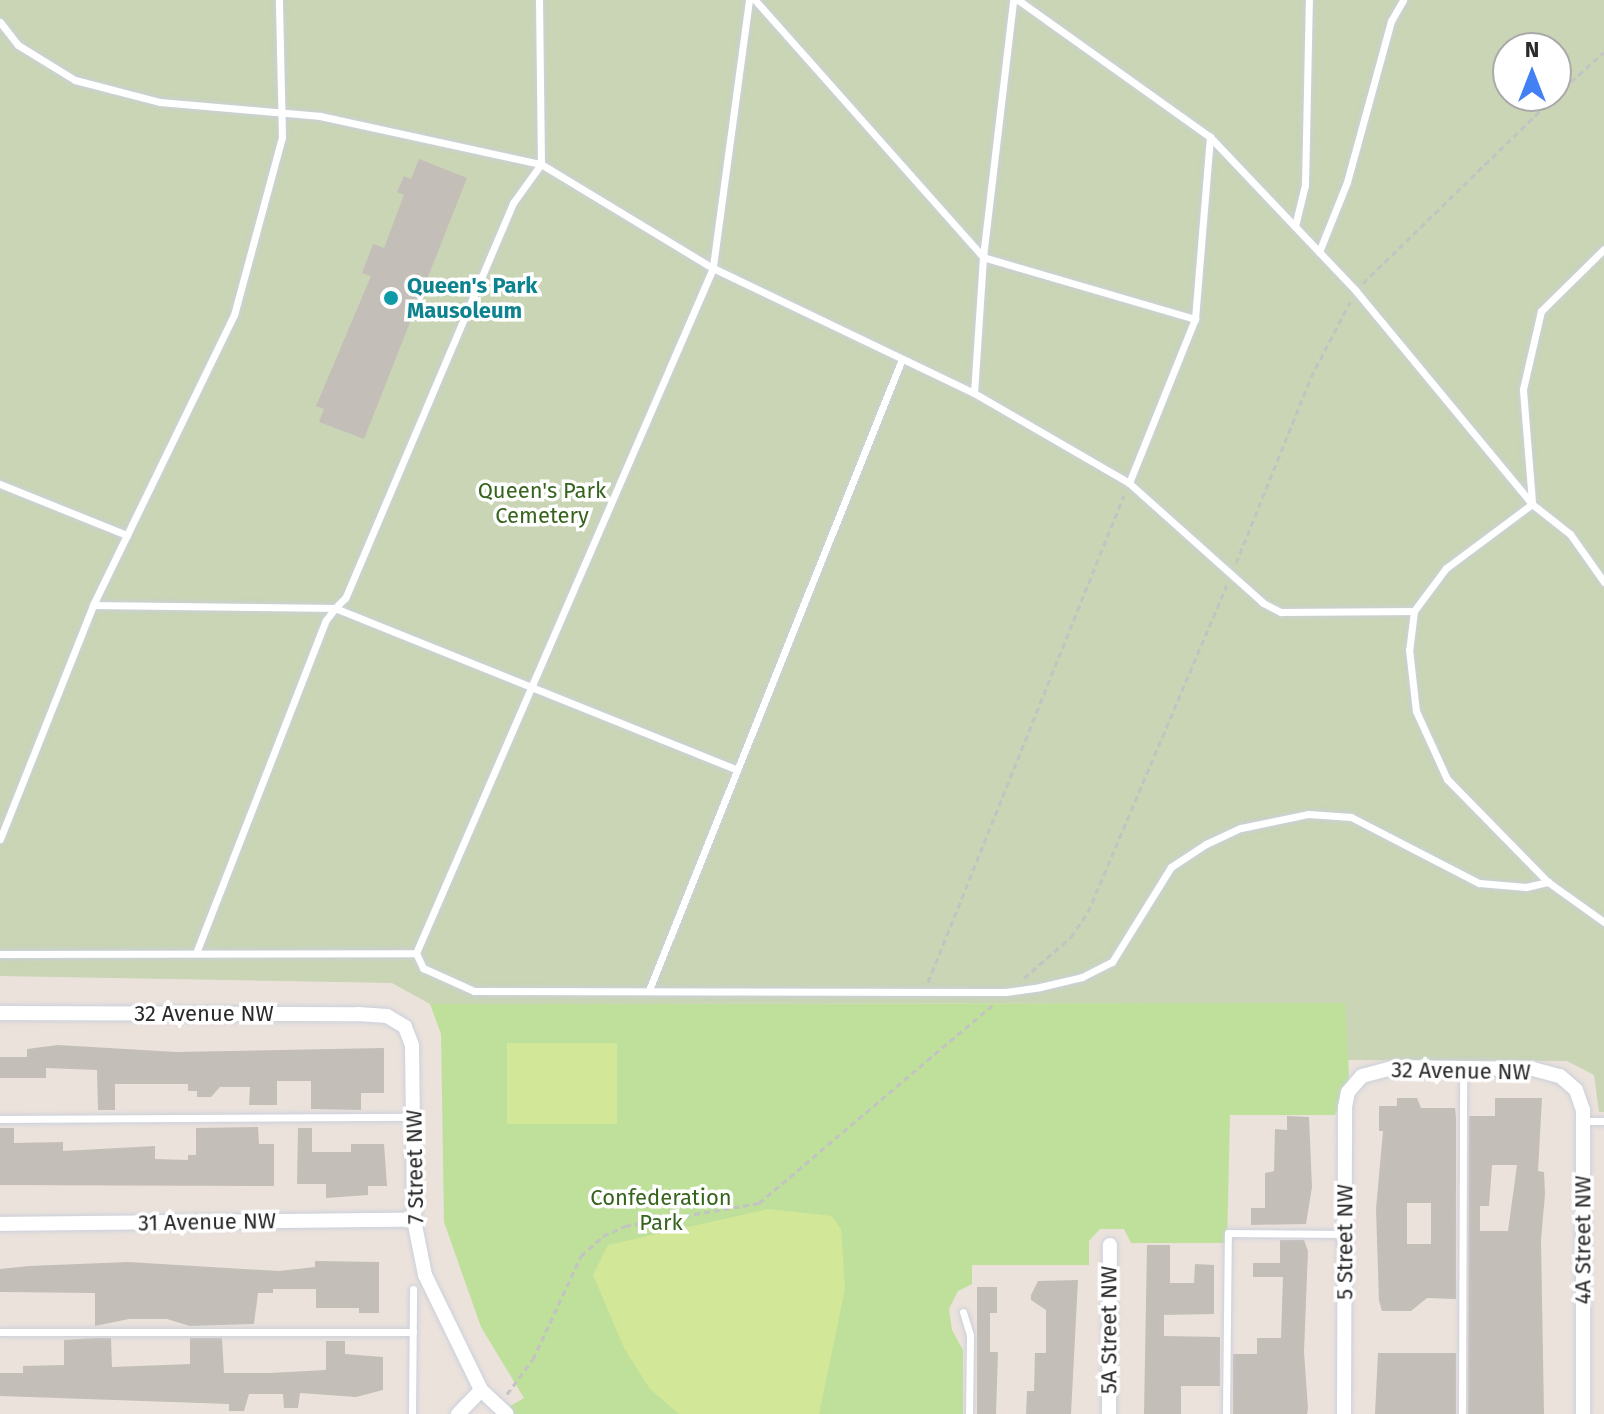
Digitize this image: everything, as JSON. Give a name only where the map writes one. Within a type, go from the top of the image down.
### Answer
[{"type":"street","name":"32 Avenue NW","points":[[0,1013],[358,1014],[387,1016],[405,1027]]},
{"type":"street","name":"7 Street NW","points":[[405,1027],[412,1045],[414,1220],[425,1275],[481,1390]]},
{"type":"street","name":"32 Avenue NW","points":[[1362,1076],[1396,1067],[1533,1069],[1560,1076]]},
{"type":"street","name":"5 Street NW","points":[[1344,1414],[1345,1107],[1348,1092],[1362,1076]]},
{"type":"street","name":"4A Street NW","points":[[1560,1076],[1576,1090],[1583,1121],[1583,1414]]},
{"type":"street","name":"31 Avenue NW","points":[[0,1224],[414,1220]]},
{"type":"street","name":"5A Street NW","points":[[1109,1414],[1110,1245]]},
{"type":"street","points":[[458,1414],[481,1390],[507,1414]]},
{"type":"lane","points":[[0,839],[93,605],[234,315],[282,137],[279,0]]},
{"type":"lane","points":[[196,953],[326,620],[345,598],[513,203],[541,164],[539,0]]},
{"type":"lane","points":[[749,0],[713,268],[416,953],[423,968],[474,991],[925,989],[1006,992],[1082,977],[1112,962],[1171,867],[1241,828],[1308,814],[1351,817],[1479,883],[1526,887],[1548,882]]},
{"type":"lane","points":[[755,0],[983,257],[1195,319]]},
{"type":"lane","points":[[974,393],[983,257],[1016,0],[1210,137],[1356,291],[1532,504],[1570,534],[1604,582]]},
{"type":"lane","points":[[1295,226],[1305,185],[1309,0]]},
{"type":"lane","points":[[1319,252],[1347,182],[1391,21],[1403,0]]},
{"type":"lane","points":[[0,22],[18,45],[75,80],[160,102],[320,116],[541,164],[713,268],[974,393],[1129,483],[1263,603],[1281,612],[1414,611]]},
{"type":"lane","points":[[1129,483],[1195,319],[1210,137]]},
{"type":"lane","points":[[1532,504],[1523,389],[1541,311],[1604,249]]},
{"type":"lane","points":[[649,990],[902,359]]},
{"type":"lane","points":[[0,484],[127,535]]},
{"type":"lane","points":[[1532,504],[1446,568],[1414,611],[1409,649],[1416,711],[1447,779],[1548,882],[1604,922]]},
{"type":"lane","points":[[93,605],[335,608],[736,769]]},
{"type":"lane","points":[[0,954],[416,953]]},
{"type":"lane","points":[[1462,1414],[1463,1069]]},
{"type":"lane","points":[[0,1119],[414,1117]]},
{"type":"lane","points":[[1583,1121],[1604,1121]]},
{"type":"lane","points":[[1226,1414],[1228,1233],[1345,1234]]},
{"type":"lane","points":[[412,1414],[413,1289]]},
{"type":"lane","points":[[963,1312],[970,1335],[969,1414]]},
{"type":"lane","points":[[0,1332],[413,1332]]},
{"type":"path","points":[[1572,81],[1604,52]]},
{"type":"path","points":[[506,1395],[533,1359],[581,1256],[603,1236],[625,1226],[704,1216],[759,1203],[1071,937],[1088,912],[1232,574],[1311,377],[1356,291],[1540,112]]},
{"type":"path","points":[[925,989],[1129,483]]},
{"type":"green space","name":"Queen's Park Cemetery","points":[[0,0],[1604,0],[1604,1112],[1599,1112],[1594,1075],[1567,1061],[1348,1060],[1345,1003],[430,1004],[392,983],[0,976]]},
{"type":"green space","name":"Confederation Park","points":[[1346,1003],[1349,1078],[1335,1115],[1230,1115],[1227,1243],[1131,1243],[1124,1229],[1100,1229],[1089,1241],[1089,1265],[972,1265],[972,1284],[958,1291],[949,1309],[952,1330],[963,1350],[963,1414],[497,1414],[524,1398],[481,1327],[444,1222],[441,1034],[430,1004]]},
{"type":"green space","points":[[507,1043],[617,1043],[617,1124],[507,1124]]},
{"type":"green space","points":[[768,1209],[832,1216],[841,1229],[845,1289],[819,1414],[679,1414],[650,1389],[624,1348],[593,1275],[608,1245]]},
{"type":"building","name":"Queen's Park Mausoleum","points":[[419,159],[467,178],[364,439],[319,422],[324,409],[316,406],[371,276],[362,273],[373,244],[384,248],[404,195],[397,192],[404,176],[411,179]]},
{"type":"building","points":[[58,1045],[176,1052],[384,1048],[384,1093],[361,1093],[361,1110],[311,1109],[311,1081],[277,1081],[277,1105],[249,1105],[250,1087],[220,1087],[211,1097],[197,1097],[197,1091],[188,1091],[188,1084],[115,1084],[115,1110],[98,1110],[97,1070],[46,1068],[46,1078],[0,1078],[0,1057],[27,1057],[27,1049]]},
{"type":"building","points":[[1397,1098],[1417,1098],[1421,1108],[1455,1108],[1456,1299],[1427,1298],[1411,1311],[1382,1311],[1379,1301],[1376,1209],[1383,1131],[1379,1131],[1379,1106],[1397,1106]],"holes":[[[1407,1203],[1431,1203],[1431,1244],[1407,1244]]]},
{"type":"building","points":[[1495,1098],[1542,1098],[1538,1171],[1544,1172],[1545,1194],[1541,1240],[1544,1414],[1468,1414],[1469,1116],[1495,1116]],"holes":[[[1492,1165],[1517,1165],[1508,1231],[1480,1231],[1480,1206],[1489,1206]]]},
{"type":"building","points":[[1287,1116],[1309,1117],[1312,1187],[1306,1224],[1251,1225],[1251,1208],[1265,1208],[1265,1173],[1274,1171],[1275,1129],[1287,1130]]},
{"type":"building","points":[[258,1127],[259,1144],[274,1144],[274,1186],[0,1185],[0,1128],[14,1128],[14,1143],[63,1142],[63,1151],[155,1146],[155,1159],[188,1160],[188,1155],[196,1155],[196,1128]]},
{"type":"building","points":[[298,1128],[312,1128],[312,1152],[351,1152],[351,1144],[384,1144],[387,1186],[368,1186],[368,1195],[326,1198],[326,1184],[297,1184]]},
{"type":"building","points":[[1280,1240],[1304,1240],[1308,1251],[1304,1352],[1307,1414],[1233,1414],[1233,1354],[1257,1354],[1257,1338],[1281,1338],[1283,1277],[1253,1277],[1253,1263],[1280,1263]]},
{"type":"building","points":[[1147,1245],[1170,1245],[1170,1283],[1194,1283],[1195,1264],[1214,1265],[1214,1314],[1164,1315],[1164,1336],[1220,1337],[1220,1386],[1181,1386],[1181,1414],[1144,1414]]},
{"type":"building","points":[[315,1261],[379,1262],[379,1313],[359,1313],[359,1308],[316,1308],[316,1289],[273,1289],[273,1293],[258,1293],[254,1324],[190,1326],[167,1319],[129,1319],[95,1326],[95,1293],[0,1292],[0,1269],[29,1266],[128,1262],[279,1271],[315,1267]]},
{"type":"building","points":[[1078,1280],[1071,1414],[1026,1414],[1027,1391],[1034,1391],[1035,1353],[1046,1353],[1046,1310],[1031,1300],[1031,1295],[1038,1281]]},
{"type":"building","points":[[977,1287],[997,1287],[997,1313],[990,1313],[990,1352],[998,1352],[996,1414],[977,1414]]},
{"type":"building","points":[[111,1338],[112,1367],[190,1364],[190,1338],[222,1338],[224,1373],[326,1370],[326,1341],[345,1341],[345,1354],[383,1357],[383,1390],[356,1397],[300,1393],[298,1408],[284,1408],[283,1394],[249,1394],[244,1411],[229,1411],[229,1404],[0,1396],[0,1373],[23,1373],[23,1366],[64,1365],[64,1340]]},
{"type":"building","points":[[1378,1353],[1456,1353],[1456,1414],[1375,1414]]},
{"type":"place","name":"Queen's Park Mausoleum","points":[[391,298]]}]
